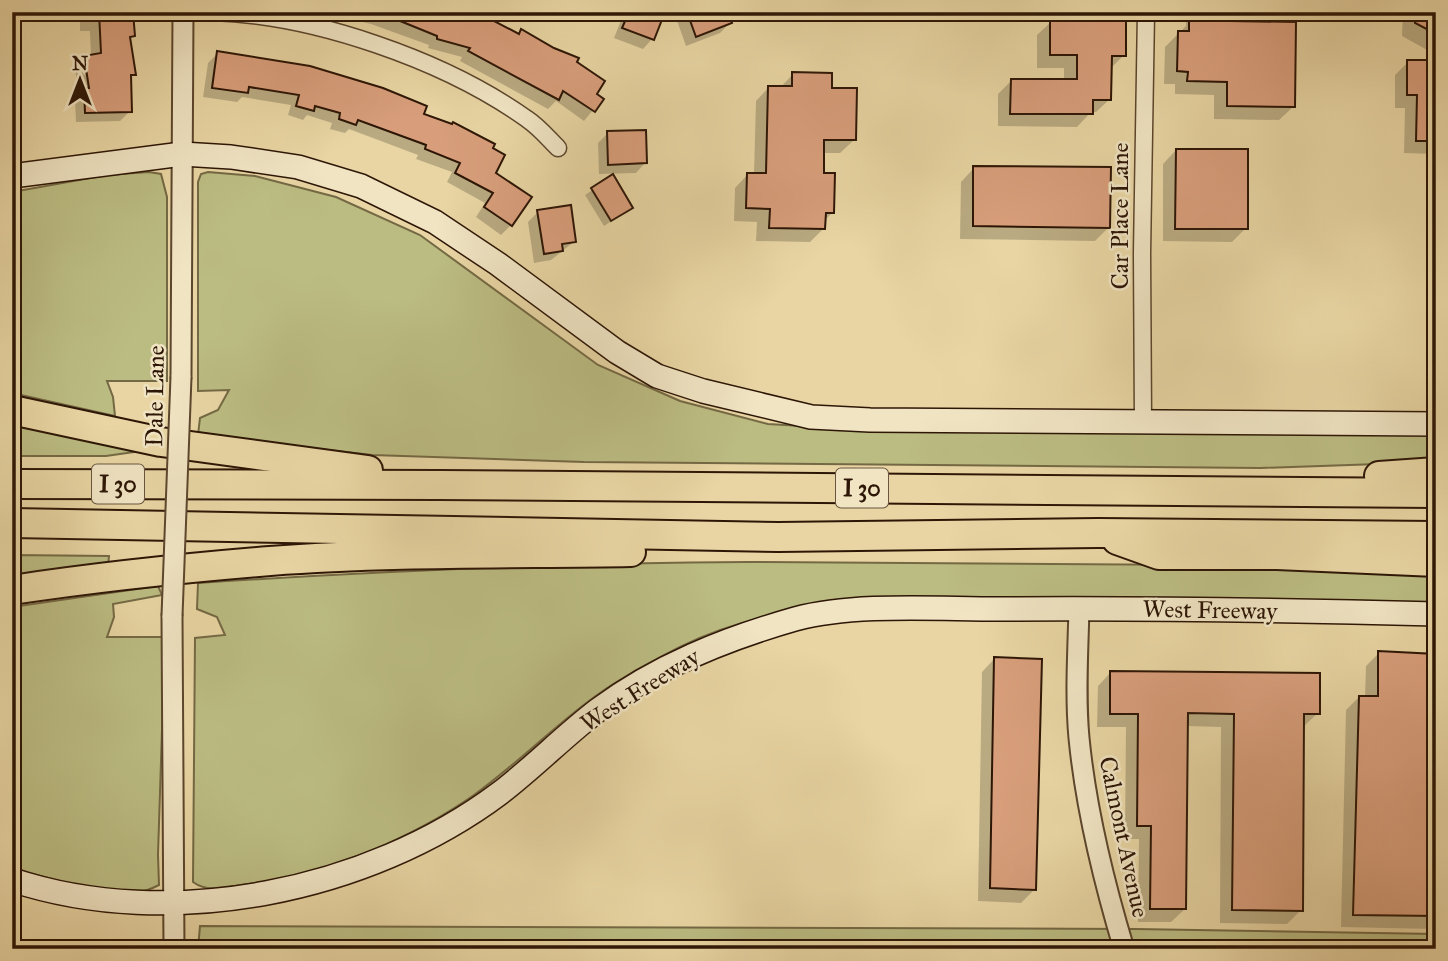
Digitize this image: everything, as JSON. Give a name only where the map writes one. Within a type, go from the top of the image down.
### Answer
[{"type":"highway","points":[[12,410],[161,442],[380,472],[440,485]]},
{"type":"highway","points":[[12,467],[158,467],[223,484]]},
{"type":"highway","points":[[1285,491],[1324,478],[1436,472]]},
{"type":"highway","name":"I 30","points":[[12,484],[1436,493]]},
{"type":"highway","name":"I 30","points":[[12,523],[778,537],[1098,533],[1436,536]]},
{"type":"highway","points":[[1098,533],[1159,555],[1277,555],[1436,562]]},
{"type":"highway","points":[[12,590],[96,578],[272,561],[396,555],[698,552],[778,537]]},
{"type":"main road","points":[[12,176],[182,154],[230,156],[298,167],[361,186],[435,222],[498,264],[617,352],[657,376],[703,391],[811,416],[870,420],[1436,424]]},
{"type":"main road","name":"West Freeway","points":[[12,880],[74,897],[122,902],[209,902],[300,884],[369,864],[448,827],[499,793],[599,709],[682,659],[723,641],[800,618],[875,610],[1079,608],[1436,614]]},
{"type":"street","name":"Dale Lane","points":[[174,949],[172,616],[181,377],[183,12]]},
{"type":"street","points":[[213,12],[248,13],[302,23],[394,50],[473,84],[530,120],[558,148]]},
{"type":"street","name":"Car Place Lane","points":[[1143,421],[1142,253],[1146,12]]},
{"type":"street","name":"Calmont Avenue","points":[[1079,608],[1077,706],[1088,810],[1124,949]]},
{"type":"green space","points":[[149,172],[161,174],[167,197],[167,381],[107,381],[113,397],[115,416],[12,393],[12,192],[107,175]]},
{"type":"green space","points":[[208,172],[255,176],[336,197],[420,235],[598,365],[680,401],[768,424],[835,428],[1436,432],[1436,462],[1261,468],[584,462],[372,455],[198,435],[200,418],[218,410],[229,390],[198,391],[198,182],[201,174]]},
{"type":"green space","points":[[12,425],[141,451],[106,456],[12,456]]},
{"type":"green space","points":[[12,555],[109,556],[108,566],[12,577]]},
{"type":"green space","points":[[748,562],[1345,566],[1436,570],[1436,602],[885,600],[806,609],[755,619],[705,636],[619,680],[571,715],[474,795],[395,840],[337,863],[278,879],[220,888],[206,888],[193,882],[195,638],[225,635],[217,617],[197,609],[198,583],[473,568]]},
{"type":"green space","points":[[158,586],[162,595],[113,604],[114,617],[107,637],[165,637],[159,885],[141,892],[91,888],[12,867],[12,607]]},
{"type":"green space","points":[[200,926],[1135,929],[1436,934],[1436,949],[198,949]]},
{"type":"building","points":[[99,12],[133,12],[135,36],[130,37],[136,75],[131,75],[132,112],[85,113],[84,88],[89,88],[84,56],[101,53]]},
{"type":"building","points":[[378,12],[477,12],[519,34],[521,29],[554,48],[579,58],[577,62],[605,81],[597,94],[604,99],[595,112],[563,91],[559,100],[468,51],[470,48],[437,39],[437,36]]},
{"type":"building","points":[[629,12],[665,12],[654,40],[622,28]]},
{"type":"building","points":[[687,12],[728,12],[732,23],[696,37]]},
{"type":"building","points":[[1199,12],[1230,12],[1230,21],[1296,22],[1295,107],[1227,106],[1227,82],[1187,81],[1188,72],[1177,71],[1178,31],[1189,31],[1189,21],[1199,21]]},
{"type":"building","points":[[1415,12],[1436,12],[1436,34],[1415,23]]},
{"type":"building","points":[[1050,20],[1126,20],[1126,56],[1112,56],[1111,100],[1093,100],[1093,114],[1010,114],[1011,79],[1077,79],[1077,55],[1050,55]]},
{"type":"building","points":[[217,51],[310,66],[383,88],[427,106],[424,114],[452,124],[453,122],[495,144],[493,148],[505,155],[496,173],[532,197],[512,226],[484,207],[493,193],[455,173],[460,163],[425,149],[426,145],[358,120],[356,125],[339,119],[340,113],[315,106],[314,111],[296,106],[299,95],[249,87],[248,93],[212,88]]},
{"type":"building","points":[[1407,60],[1433,60],[1436,141],[1416,141],[1417,95],[1407,95]]},
{"type":"building","points":[[792,72],[832,73],[832,88],[857,88],[856,140],[824,140],[824,173],[835,173],[834,213],[826,213],[825,229],[769,228],[770,209],[746,208],[747,173],[766,173],[768,86],[792,86]]},
{"type":"building","points":[[646,130],[647,163],[608,165],[607,131]]},
{"type":"building","points":[[1176,149],[1248,149],[1248,229],[1175,229]]},
{"type":"building","points":[[973,166],[1111,167],[1110,228],[973,226]]},
{"type":"building","points":[[613,174],[633,208],[611,221],[591,188]]},
{"type":"building","points":[[571,205],[576,242],[562,244],[563,251],[544,254],[537,210]]},
{"type":"building","points":[[1378,651],[1436,654],[1436,916],[1353,915],[1359,696],[1378,696]]},
{"type":"building","points":[[994,657],[1042,659],[1036,890],[990,888]]},
{"type":"building","points":[[1110,671],[1320,673],[1320,714],[1304,714],[1303,911],[1232,910],[1234,714],[1188,713],[1186,909],[1150,909],[1151,826],[1137,826],[1138,714],[1110,714]]}]
